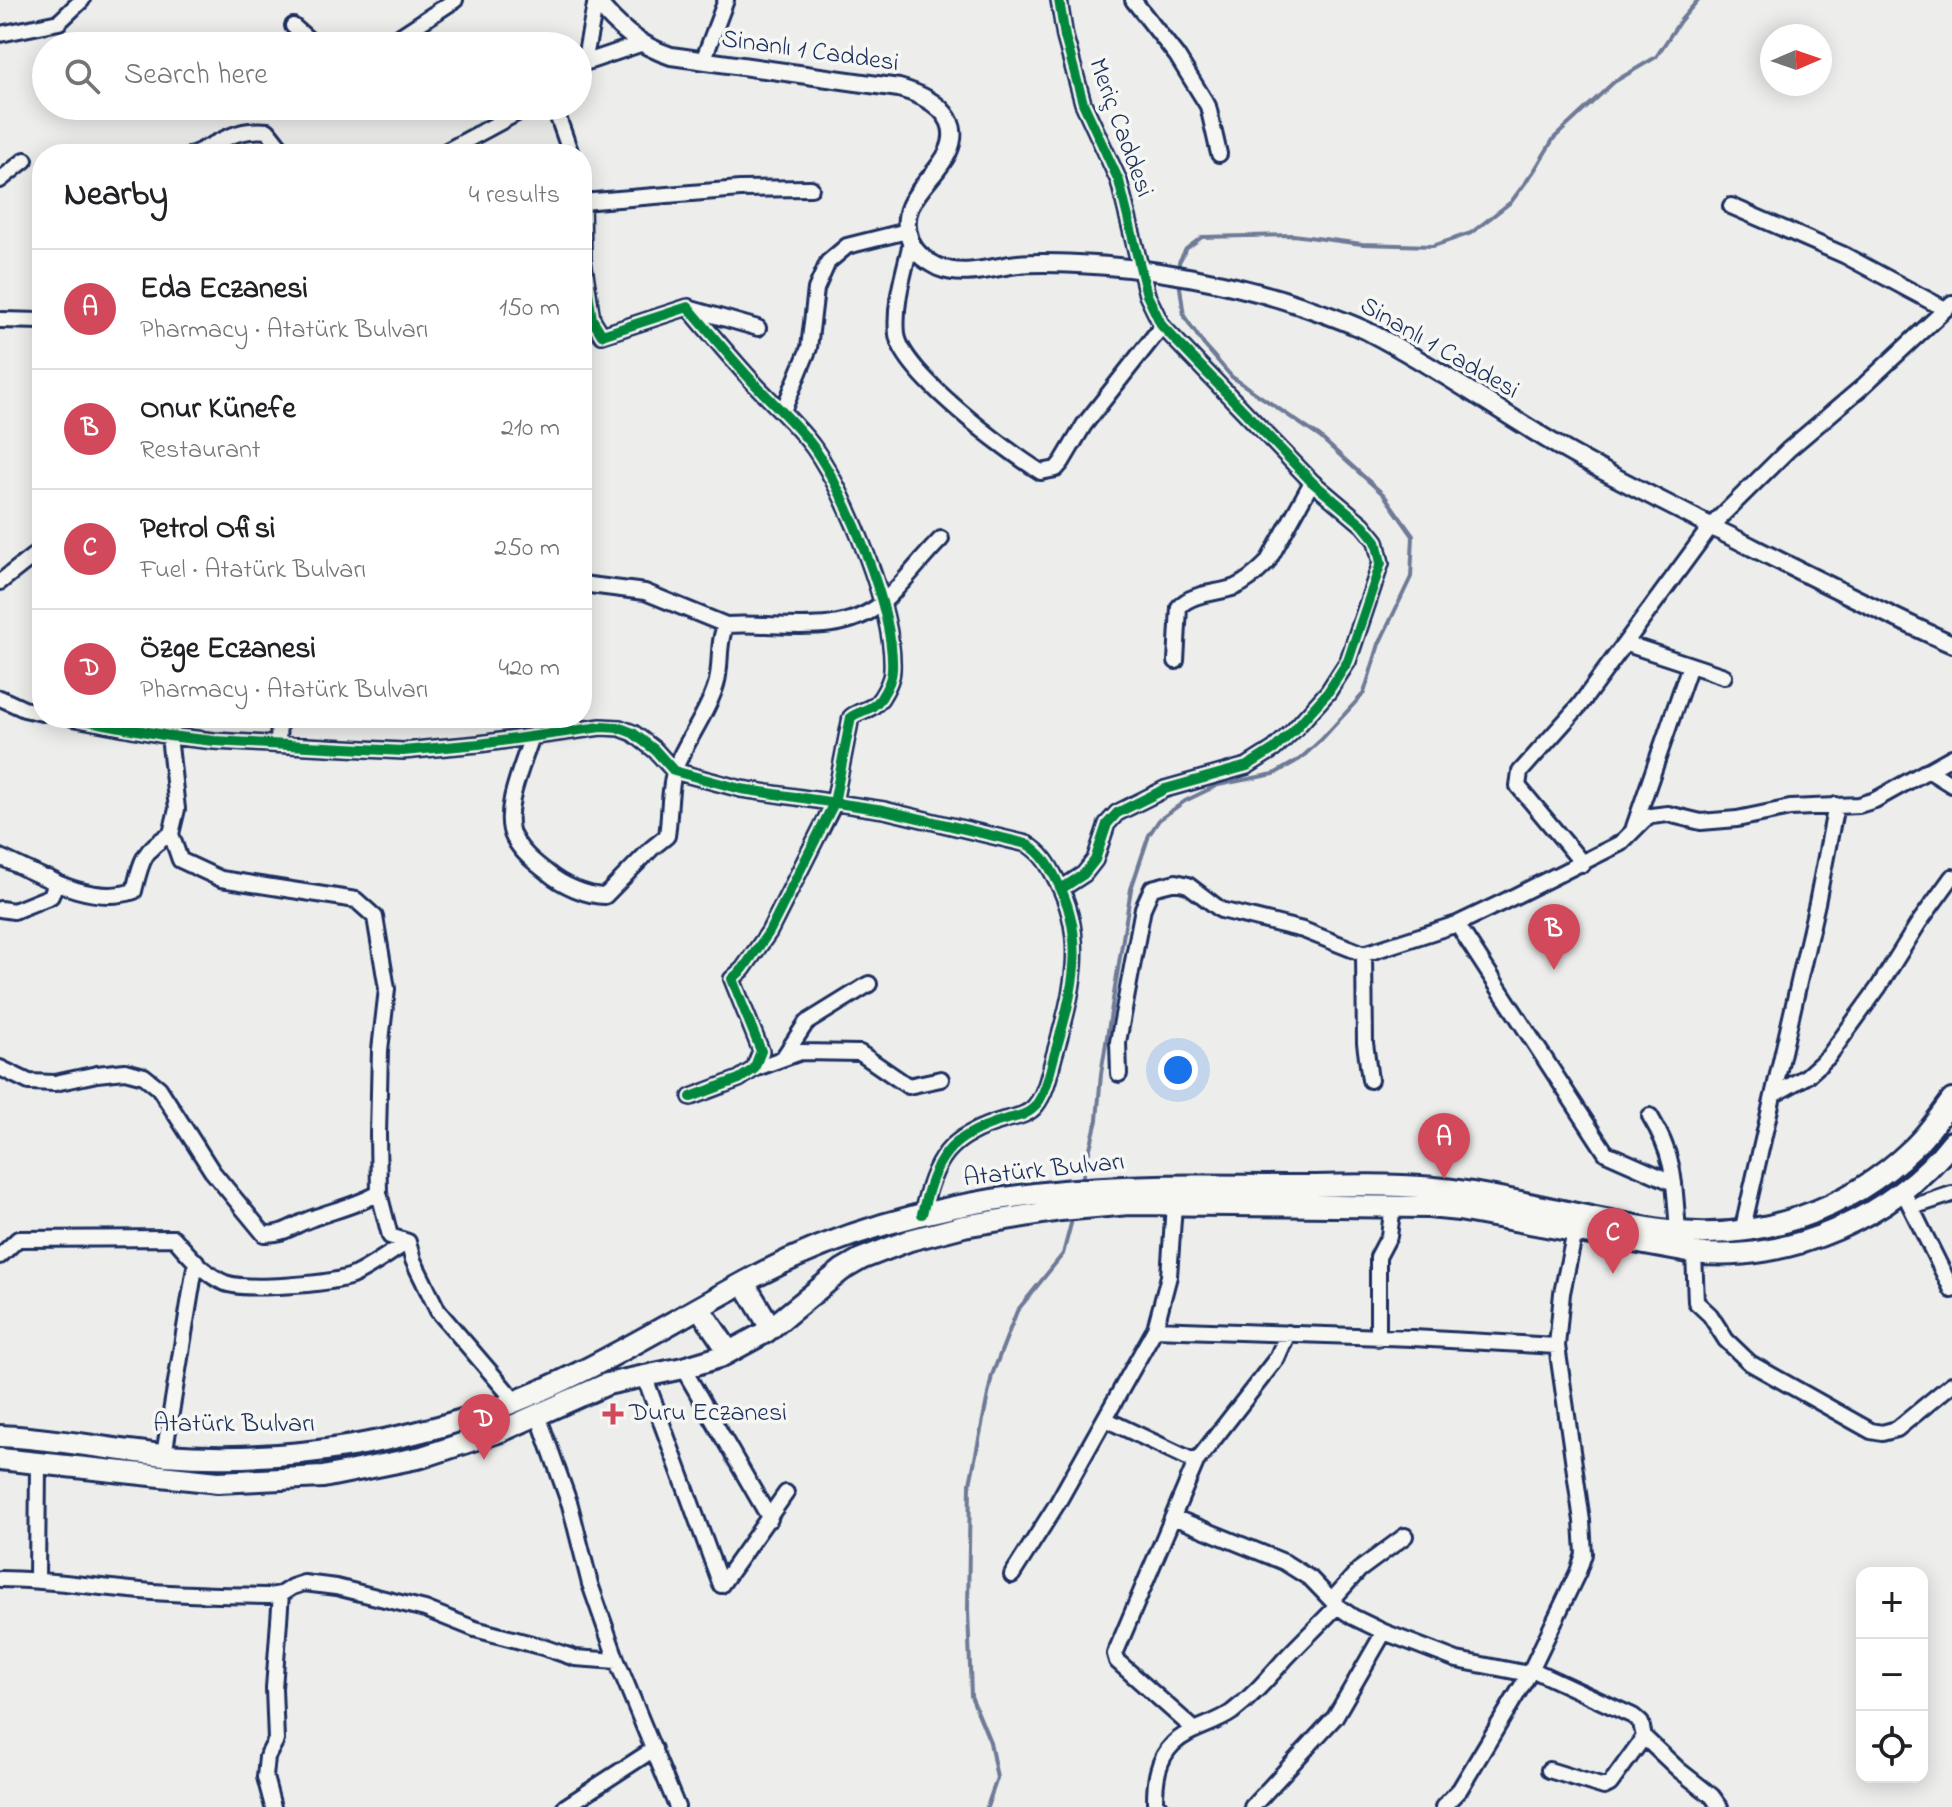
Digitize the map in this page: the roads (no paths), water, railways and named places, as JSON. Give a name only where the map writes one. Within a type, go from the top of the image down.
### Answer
[{"type":"highway","name":"Atatürk Bulvarı","points":[[1128,1195],[1174,1205],[1393,1205],[1459,1210],[1586,1228],[1742,1232],[1802,1217],[1854,1193],[1912,1149],[1952,1100]]},
{"type":"highway","name":"Atatürk Bulvarı","points":[[0,1436],[164,1455],[277,1457],[345,1449],[465,1419],[515,1401],[639,1343],[744,1283],[795,1258],[922,1214],[987,1200],[1060,1201],[1128,1195],[1437,1188],[1694,1253],[1742,1255],[1804,1242],[1907,1198],[1952,1142]]},
{"type":"highway","name":"Atatürk Bulvarı","points":[[0,1459],[218,1482],[323,1477],[422,1457],[501,1431],[593,1389],[683,1368],[729,1352],[771,1328],[842,1270],[861,1259],[910,1240],[1060,1201]]},
{"type":"highway","points":[[744,1283],[771,1328]]},
{"type":"highway","points":[[700,1309],[729,1352]]},
{"type":"main road","name":"Sinanlı 1 Caddesi","points":[[596,0],[608,16],[640,44],[671,56],[899,88],[919,94],[940,107],[951,128],[949,150],[908,209],[909,237],[928,261],[956,272],[1039,263],[1096,265],[1215,283],[1296,304],[1373,334],[1565,450],[1840,592],[1952,644]]},
{"type":"street","points":[[0,34],[59,22],[82,0]]},
{"type":"street","points":[[406,32],[455,0]]},
{"type":"street","points":[[589,32],[596,0]]},
{"type":"street","points":[[703,61],[726,0]]},
{"type":"street","name":"Meriç Caddesi","points":[[1059,0],[1065,37],[1083,103],[1119,181],[1150,272],[1147,295],[1162,326],[1312,482],[1363,525],[1376,541],[1381,563],[1348,661],[1328,692],[1274,749],[1247,766],[1165,789],[1117,813],[1107,824],[1095,860],[1084,874],[1061,889]]},
{"type":"street","points":[[1133,0],[1177,56],[1208,106],[1219,154]]},
{"type":"street","points":[[293,26],[300,32]]},
{"type":"street","points":[[592,62],[640,44]]},
{"type":"street","points":[[460,144],[504,120]]},
{"type":"street","points":[[559,120],[567,144]]},
{"type":"street","points":[[212,144],[249,129],[268,131],[278,144]]},
{"type":"street","points":[[0,180],[25,160]]},
{"type":"street","points":[[592,198],[811,188]]},
{"type":"street","points":[[1583,864],[1518,786],[1518,777],[1627,644],[1676,571],[1711,526],[1788,450],[1861,388],[1949,306],[1844,255],[1731,206]]},
{"type":"street","points":[[783,411],[809,348],[816,289],[828,262],[847,246],[909,237],[899,292],[897,336],[923,376],[985,433],[1041,472],[1056,469],[1062,462],[1084,425],[1162,326]]},
{"type":"street","points":[[592,319],[602,335],[688,307],[758,328]]},
{"type":"street","points":[[688,307],[754,383],[783,411],[832,475],[883,602],[892,670],[880,699],[871,710],[851,717],[834,803],[769,932],[743,969],[732,979],[761,1051],[754,1069]]},
{"type":"street","points":[[0,320],[32,321]]},
{"type":"street","points":[[1176,661],[1179,607],[1190,599],[1235,587],[1256,574],[1267,563],[1312,482]]},
{"type":"street","points":[[592,585],[645,592],[726,625],[825,626],[868,612],[883,602],[941,539]]},
{"type":"street","points":[[0,582],[32,557]]},
{"type":"street","points":[[532,736],[509,808],[512,835],[526,855],[553,878],[593,896],[605,896],[667,836],[674,771],[716,685],[721,661],[721,633],[726,625]]},
{"type":"street","points":[[1627,644],[1724,676]]},
{"type":"street","points":[[1632,832],[1690,665]]},
{"type":"street","points":[[0,698],[32,711]]},
{"type":"street","points":[[136,728],[169,736],[403,751],[601,727],[620,728],[644,741],[674,771],[741,789],[917,817],[1027,844],[1045,858],[1061,889],[1072,921],[1076,954],[1058,1041],[1041,1098],[1034,1108],[980,1127],[956,1141],[936,1169],[922,1214]]},
{"type":"street","points":[[278,743],[279,728]]},
{"type":"street","points":[[169,736],[177,809],[171,834],[180,860],[221,879],[356,900],[375,917],[387,989],[380,1050],[379,1193],[390,1236],[408,1242]]},
{"type":"street","points":[[1119,1074],[1118,1042],[1143,908],[1152,888],[1176,882],[1188,885],[1221,910],[1303,930],[1364,954],[1457,924],[1583,864],[1621,843],[1651,816],[1668,814],[1701,822],[1737,819],[1790,808],[1859,805],[1875,800],[1952,757]]},
{"type":"street","points":[[1928,770],[1952,785]]},
{"type":"street","points":[[1742,1232],[1775,1094],[1836,805]]},
{"type":"street","points":[[0,857],[81,892],[118,897],[134,891],[139,867],[150,847],[171,834]]},
{"type":"street","points":[[1775,1094],[1807,1076],[1828,1057],[1952,877]]},
{"type":"street","points":[[0,909],[14,911],[51,896],[56,882],[48,878]]},
{"type":"street","points":[[1457,924],[1606,1153],[1674,1183]]},
{"type":"street","points":[[1364,954],[1365,1043],[1370,1080]]},
{"type":"street","points":[[783,1058],[806,1023],[869,984]]},
{"type":"street","points":[[691,1097],[801,1052],[860,1053],[908,1086],[941,1079]]},
{"type":"street","points":[[0,1068],[29,1082],[55,1083],[125,1071],[144,1076],[159,1088],[212,1171],[264,1234],[278,1235],[310,1219],[365,1202],[379,1193]]},
{"type":"street","points":[[1650,1116],[1667,1145],[1678,1232]]},
{"type":"street","points":[[1952,1194],[1907,1198],[1952,1290]]},
{"type":"street","points":[[1012,1575],[1057,1504],[1155,1329],[1169,1276],[1174,1205]]},
{"type":"street","points":[[1378,1338],[1378,1257],[1389,1236],[1393,1205]]},
{"type":"street","points":[[1443,1807],[1460,1789],[1530,1672],[1584,1554],[1557,1346],[1562,1293],[1586,1228]]},
{"type":"street","points":[[0,1256],[18,1239],[174,1238],[212,1276],[227,1283],[253,1286],[312,1283],[351,1277],[408,1242]]},
{"type":"street","points":[[408,1242],[413,1260],[438,1311],[515,1401]]},
{"type":"street","points":[[1694,1253],[1696,1302],[1710,1315],[1726,1340],[1750,1363],[1871,1431],[1882,1433],[1897,1429],[1952,1384]]},
{"type":"street","points":[[164,1455],[196,1261]]},
{"type":"street","points":[[1155,1329],[1557,1346]]},
{"type":"street","points":[[1195,1730],[1115,1658],[1196,1462],[1277,1358],[1288,1333]]},
{"type":"street","points":[[683,1368],[770,1519]]},
{"type":"street","points":[[644,1375],[721,1585],[786,1493]]},
{"type":"street","points":[[538,1415],[570,1505],[590,1584],[617,1661],[677,1807]]},
{"type":"street","points":[[1105,1419],[1196,1462]]},
{"type":"street","points":[[37,1580],[38,1464]]},
{"type":"street","points":[[1173,1517],[1284,1562],[1311,1579],[1334,1603],[1384,1632],[1457,1660],[1530,1672],[1626,1710],[1641,1723],[1644,1737],[1712,1796],[1720,1807]]},
{"type":"street","points":[[1160,1807],[1155,1802],[1155,1791],[1160,1761],[1173,1744],[1228,1715],[1254,1695],[1359,1570],[1405,1536]]},
{"type":"street","points":[[0,1579],[183,1594],[269,1596],[304,1583],[336,1587],[425,1609],[475,1629],[575,1658],[617,1661]]},
{"type":"street","points":[[273,1807],[265,1777],[267,1757],[276,1740],[274,1688],[281,1594]]},
{"type":"street","points":[[1252,1807],[1335,1717],[1384,1632]]},
{"type":"street","points":[[1549,1770],[1604,1787],[1610,1784],[1644,1737]]},
{"type":"street","points":[[565,1807],[654,1749]]},
{"type":"waterway","points":[[1179,271],[1179,262],[1186,249],[1202,237],[1293,235],[1362,244],[1433,246],[1471,233],[1511,202],[1554,138],[1614,82],[1656,57],[1698,0]]},
{"type":"waterway","points":[[1081,1184],[1097,1120],[1101,1074],[1131,889],[1149,835],[1159,820],[1185,801],[1218,785],[1274,774],[1300,759],[1321,740],[1364,693],[1379,644],[1411,577],[1413,536],[1384,495],[1320,437],[1232,377],[1184,316],[1179,280]]},
{"type":"waterway","points":[[987,1807],[997,1778],[990,1742],[971,1696],[968,1609],[970,1484],[992,1375],[1017,1311],[1063,1254],[1073,1216]]},
{"type":"place","name":"Onur Künefe","points":[[1554,970]]},
{"type":"place","name":"Eda Eczanesi","points":[[1444,1179]]},
{"type":"place","name":"Petrol Ofisi","points":[[1613,1274]]},
{"type":"place","name":"Duru Eczanesi","points":[[613,1414]]},
{"type":"place","name":"Özge Eczanesi","points":[[484,1460]]}]
